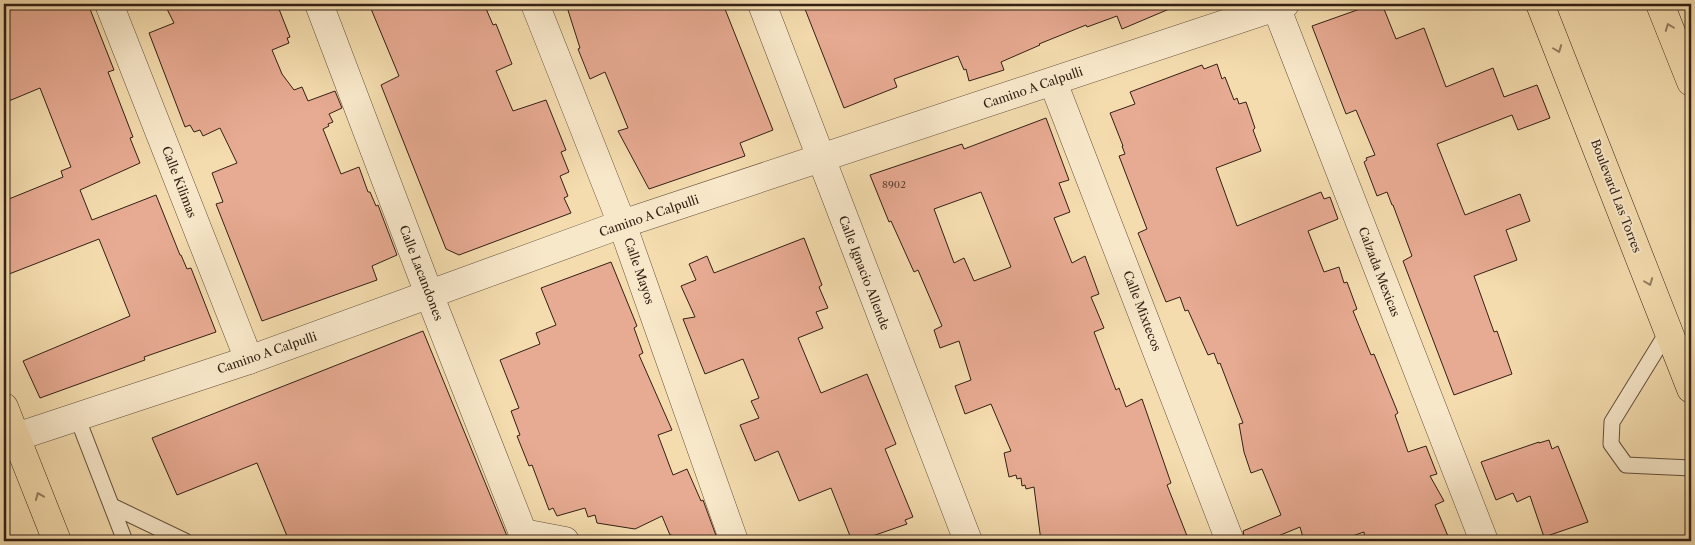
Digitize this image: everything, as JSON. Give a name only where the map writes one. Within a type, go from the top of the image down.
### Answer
[{"type":"main road","name":"Boulevard Las Torres","points":[[1540,4],[1691,389]]},
{"type":"main road","points":[[1660,4],[1691,82]]},
{"type":"main road","points":[[4,407],[57,541]]},
{"type":"street","name":"Calle Kilimas","points":[[109,4],[249,360]]},
{"type":"street","name":"Calle Lacandones","points":[[319,4],[524,537]]},
{"type":"street","name":"Calle Mayos","points":[[535,4],[622,224],[734,541]]},
{"type":"street","name":"Calle Ignacio Allende","points":[[762,4],[968,541]]},
{"type":"street","name":"Camino A Calpulli","points":[[16,438],[249,360],[622,224],[1053,82],[1279,5]]},
{"type":"street","name":"Calzada Mexicas","points":[[1279,5],[1484,541]]},
{"type":"street","name":"Calle Mixtecos","points":[[1053,82],[1230,541]]},
{"type":"street","points":[[524,537],[565,541]]},
{"type":"lane","points":[[1668,331],[1612,422],[1611,444],[1626,465],[1691,468]]},
{"type":"lane","points":[[77,417],[125,541]]},
{"type":"lane","points":[[112,506],[186,541]]},
{"type":"building","points":[[4,4],[88,4],[114,70],[108,72],[133,137],[130,138],[140,163],[80,190],[92,220],[156,195],[180,255],[187,269],[191,268],[216,332],[144,357],[145,360],[40,398],[23,361],[130,316],[99,239],[4,276],[4,201],[63,177],[61,171],[71,167],[40,88],[4,103]]},
{"type":"building","points":[[178,4],[277,4],[290,37],[287,38],[289,43],[272,50],[282,74],[294,90],[302,87],[308,101],[335,91],[342,108],[329,114],[333,122],[323,129],[341,174],[359,167],[368,192],[370,192],[376,206],[378,205],[397,255],[372,266],[377,280],[262,321],[216,204],[223,202],[212,173],[237,163],[220,128],[203,136],[200,130],[194,132],[190,125],[185,127],[149,33],[174,23],[167,9]]},
{"type":"building","points":[[369,4],[484,4],[493,25],[496,24],[512,64],[496,71],[513,111],[546,100],[566,150],[561,152],[569,172],[560,176],[568,196],[564,198],[571,213],[459,255],[446,249],[381,85],[399,76]]},
{"type":"building","points":[[566,4],[723,4],[773,130],[740,143],[745,156],[649,189],[618,131],[628,128],[605,72],[590,79],[578,49],[580,48]]},
{"type":"building","points":[[803,4],[1181,4],[1122,29],[1117,16],[1087,27],[1086,25],[1001,62],[1004,70],[969,81],[966,69],[964,70],[958,56],[894,79],[897,87],[844,108]]},
{"type":"building","points":[[1374,4],[1382,4],[1396,39],[1424,28],[1446,87],[1493,68],[1504,97],[1537,85],[1550,118],[1518,130],[1512,115],[1437,144],[1465,215],[1520,194],[1530,221],[1506,230],[1517,260],[1474,276],[1494,332],[1497,331],[1512,374],[1454,395],[1403,261],[1412,256],[1393,205],[1387,192],[1377,196],[1364,162],[1367,160],[1366,158],[1375,155],[1356,110],[1346,114],[1312,26]]},
{"type":"building","points":[[1217,64],[1222,79],[1225,77],[1234,100],[1237,98],[1239,104],[1246,102],[1255,128],[1253,130],[1261,151],[1216,168],[1237,226],[1321,192],[1324,199],[1330,197],[1338,219],[1308,231],[1324,272],[1339,267],[1344,283],[1347,282],[1357,309],[1353,311],[1371,355],[1374,354],[1398,413],[1395,415],[1408,452],[1426,446],[1437,474],[1430,476],[1444,501],[1435,505],[1450,541],[1365,541],[1364,532],[1338,541],[1304,541],[1300,527],[1266,541],[1245,541],[1243,531],[1281,515],[1262,469],[1251,473],[1244,452],[1239,424],[1243,423],[1220,363],[1218,364],[1214,353],[1208,355],[1188,310],[1185,311],[1180,297],[1166,302],[1138,233],[1147,229],[1119,156],[1125,154],[1110,113],[1135,104],[1130,92],[1202,65],[1204,69]]},
{"type":"building","points":[[1046,118],[1069,180],[1059,183],[1070,212],[1054,218],[1072,263],[1085,256],[1099,294],[1091,297],[1104,328],[1094,332],[1116,390],[1119,388],[1126,407],[1142,399],[1171,483],[1167,485],[1189,541],[1041,541],[1034,487],[1026,489],[1025,485],[1022,486],[1021,478],[1017,479],[1016,475],[1009,477],[1004,453],[1011,451],[991,404],[965,414],[955,386],[971,380],[959,341],[940,348],[934,330],[942,326],[918,270],[914,272],[891,221],[889,222],[870,175],[962,144],[964,149]],"holes":[[[981,192],[1011,267],[974,281],[964,258],[954,263],[934,209]]]},
{"type":"building","points":[[804,238],[822,285],[819,287],[828,308],[816,312],[823,328],[798,338],[821,393],[867,374],[896,444],[885,449],[913,517],[905,520],[907,524],[858,541],[852,541],[831,488],[799,501],[778,451],[755,461],[740,425],[759,418],[751,401],[759,398],[743,359],[705,374],[683,319],[695,317],[681,286],[696,280],[689,264],[707,256],[714,273]]},
{"type":"building","points":[[611,262],[637,326],[634,328],[643,353],[639,355],[672,430],[658,435],[673,475],[687,469],[701,501],[703,500],[718,541],[670,535],[662,516],[635,529],[597,523],[595,515],[588,517],[585,508],[557,516],[553,508],[549,510],[532,465],[529,466],[517,436],[520,435],[511,411],[519,408],[500,360],[540,344],[536,333],[556,325],[541,288]]},
{"type":"building","points":[[423,331],[509,541],[289,541],[257,463],[177,495],[152,438]]},
{"type":"building","points":[[1549,440],[1552,449],[1558,446],[1588,522],[1544,537],[1530,496],[1517,502],[1513,493],[1496,500],[1481,462]]}]
